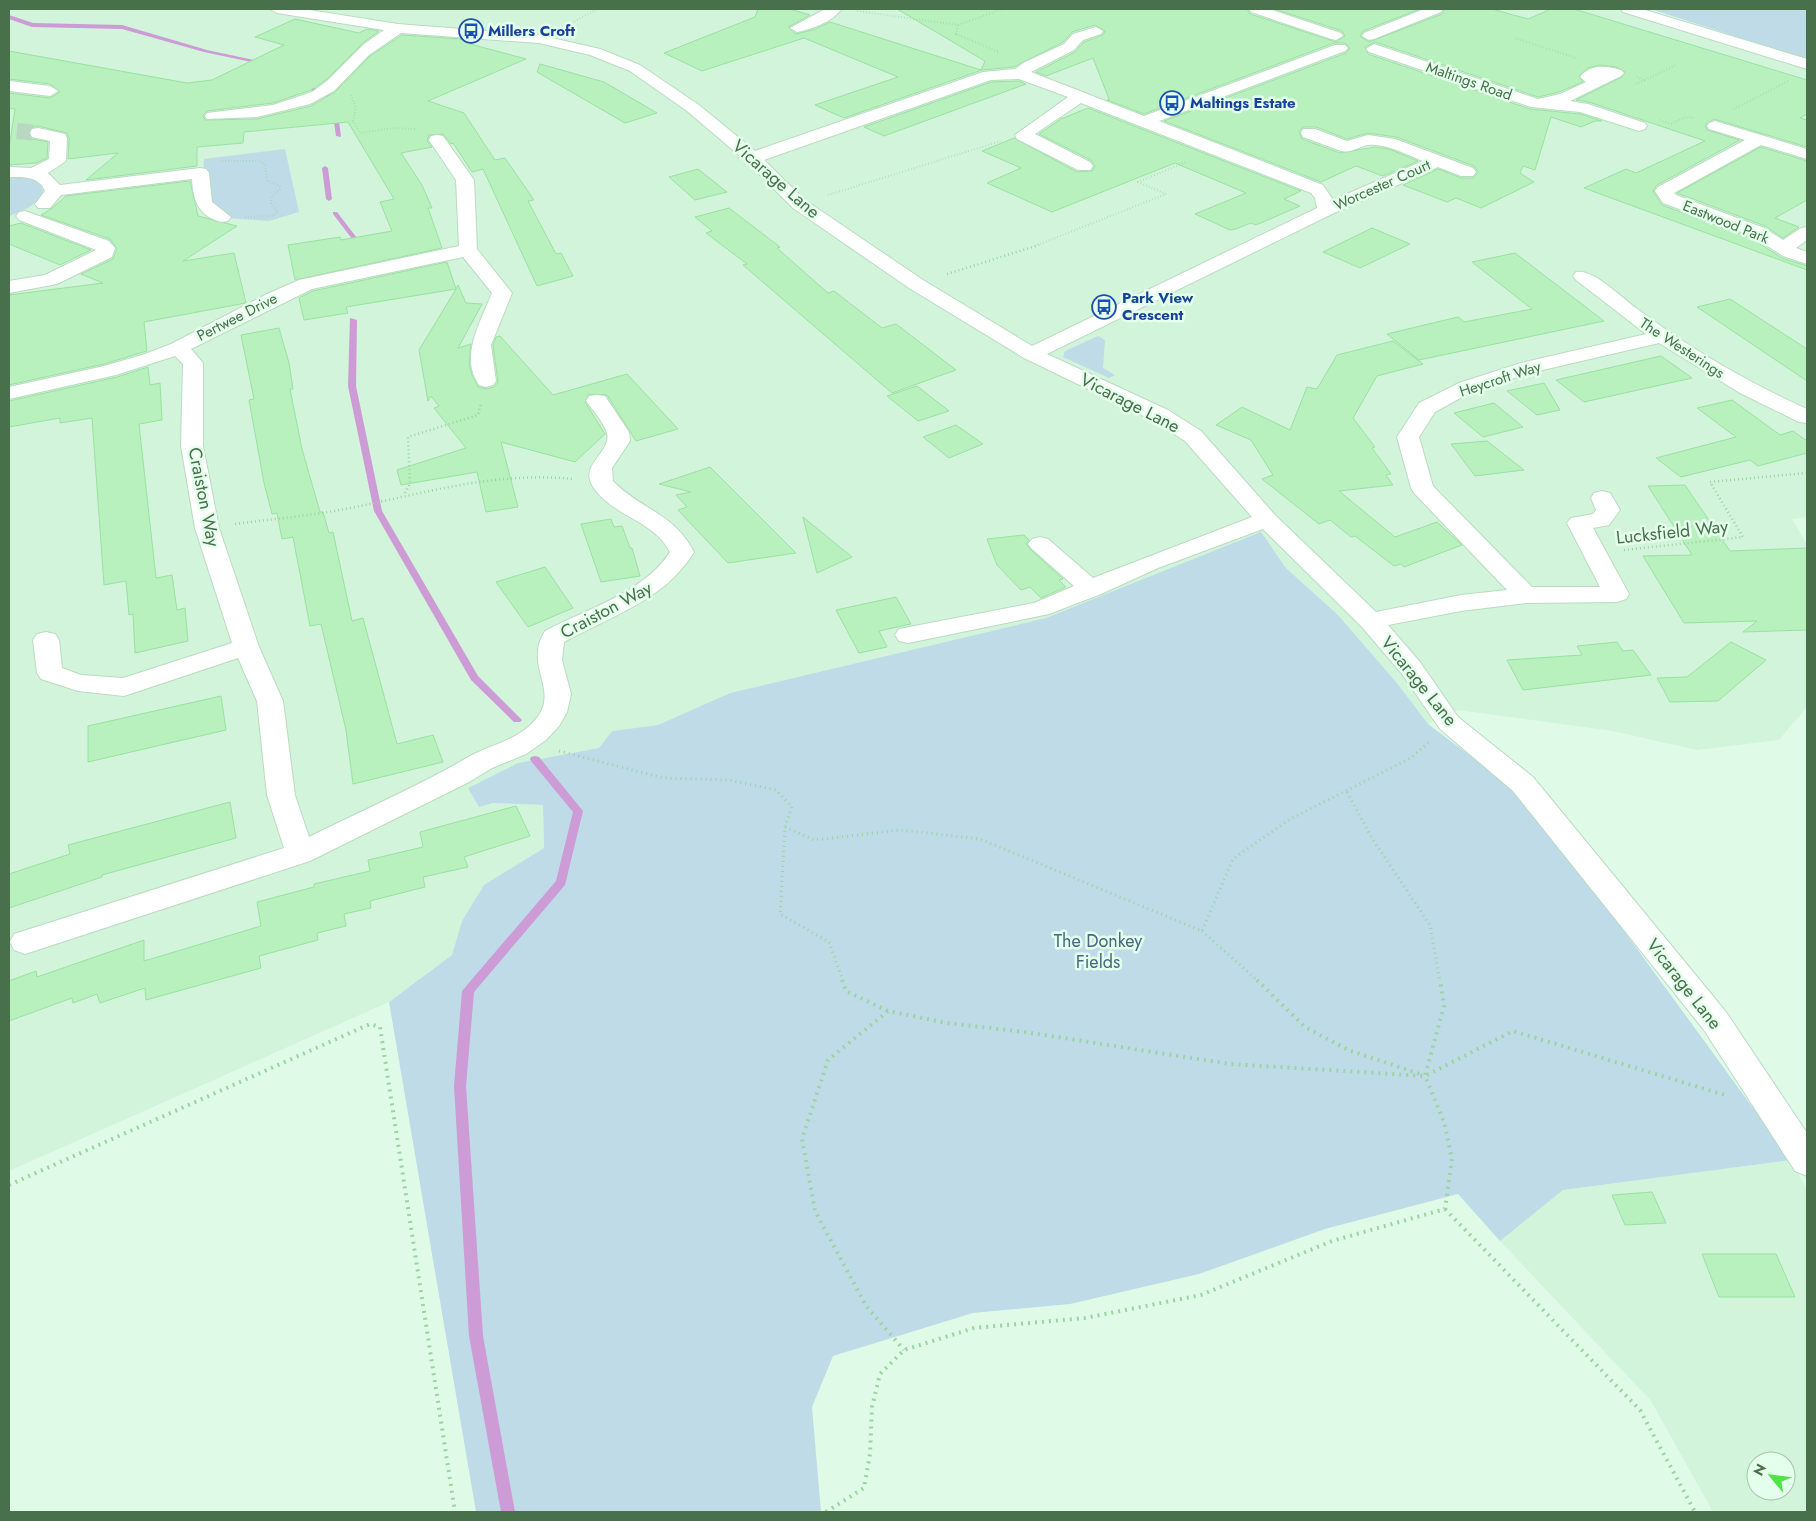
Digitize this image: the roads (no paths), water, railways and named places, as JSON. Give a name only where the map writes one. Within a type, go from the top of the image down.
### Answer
[{"type":"street","name":"Vicarage Lane","points":[[277,9],[313,11],[398,28],[530,38],[602,54],[635,68],[693,108],[752,158],[799,204],[916,284],[1031,354],[1160,415],[1192,436],[1267,520],[1371,621],[1412,668],[1450,723],[1523,784],[1715,1021],[1807,1161]]},
{"type":"street","points":[[797,28],[816,21],[835,9]]},
{"type":"street","name":"Maltings Road","points":[[1256,9],[1358,51],[1363,38]]},
{"type":"street","name":"Maltings Road","points":[[1146,121],[1338,42],[1363,38],[1436,9]]},
{"type":"street","points":[[1640,10],[1807,64]]},
{"type":"street","points":[[213,116],[234,118],[278,108],[324,91],[369,47],[398,28]]},
{"type":"street","points":[[752,158],[989,75],[1024,70],[1069,47],[1078,37],[1096,31]]},
{"type":"street","points":[[1063,32],[1078,37]]},
{"type":"street","name":"Maltings Road","points":[[1363,38],[1537,104],[1582,107],[1639,126]]},
{"type":"street","points":[[1024,70],[1080,96],[1317,189],[1324,198],[1326,210],[1031,354]]},
{"type":"street","points":[[1537,104],[1565,98],[1600,81]]},
{"type":"street","points":[[9,86],[50,91]]},
{"type":"street","points":[[1052,170],[1077,163],[1023,134],[1080,96]]},
{"type":"street","points":[[1715,126],[1807,154]]},
{"type":"street","points":[[33,174],[57,161],[59,138],[38,133]]},
{"type":"street","name":"Worcester Court","points":[[1309,133],[1347,147],[1368,140],[1395,144],[1467,172]]},
{"type":"street","name":"Eastwood Park","points":[[1758,139],[1664,191],[1669,199],[1758,232],[1783,248],[1807,258]]},
{"type":"street","points":[[435,146],[465,180],[468,250],[502,293],[481,345],[481,357],[486,381]]},
{"type":"street","name":"Worcester Court","points":[[1326,210],[1437,160]]},
{"type":"street","points":[[9,172],[33,174],[45,178],[52,184],[54,191],[50,199],[40,208],[17,218]]},
{"type":"street","points":[[54,191],[191,174],[200,200],[208,209],[222,217]]},
{"type":"street","points":[[9,287],[50,280],[105,253],[106,248],[102,245],[17,218]]},
{"type":"street","points":[[1783,248],[1807,232]]},
{"type":"street","name":"Pertwee Drive","points":[[9,393],[109,371],[178,348],[274,298],[306,284],[468,250]]},
{"type":"street","name":"The Westerings","points":[[1583,276],[1661,337],[1722,374],[1801,409]]},
{"type":"street","name":"Heycroft Way","points":[[1526,594],[1422,488],[1408,437],[1426,408],[1466,388],[1528,367],[1661,337]]},
{"type":"street","name":"Craiston Way","points":[[178,348],[193,363],[192,446],[207,528],[246,647],[270,701],[280,795],[300,854]]},
{"type":"street","name":"Craiston Way","points":[[25,942],[135,905],[300,854],[459,775],[482,761],[520,746],[532,736],[554,715],[559,704],[548,648],[554,637],[657,583],[677,564],[682,552],[677,540],[663,526],[626,505],[601,475],[619,441],[618,432],[597,402]]},
{"type":"street","points":[[1371,621],[1461,603],[1526,594],[1617,594],[1593,553],[1579,523],[1602,520],[1608,510],[1602,498]]},
{"type":"street","points":[[908,635],[1040,609],[1092,589],[1149,563],[1267,520]]},
{"type":"street","points":[[1040,544],[1092,589]]},
{"type":"street","points":[[46,640],[50,673],[78,683],[124,687],[246,647]]},
{"type":"waterway","points":[[9,17],[32,25],[122,27],[206,51],[265,63]]},
{"type":"waterway","points":[[301,83],[334,99],[339,136]]},
{"type":"waterway","points":[[325,168],[329,199]]},
{"type":"waterway","points":[[335,213],[358,243]]},
{"type":"waterway","points":[[353,320],[352,386],[378,511],[474,678],[517,720]]},
{"type":"waterway","points":[[508,1512],[476,1336],[460,1086],[468,991],[561,882],[578,811],[535,759]]},
{"type":"tunnel","points":[[17,131],[38,133]]},
{"type":"place","name":"Millers Croft","points":[[471,31]]},
{"type":"place","name":"Maltings Estate","points":[[1172,103]]},
{"type":"place","name":"Park View Crescent","points":[[1104,307]]},
{"type":"park label","name":"The Donkey Fields","points":[[1098,951]]}]
